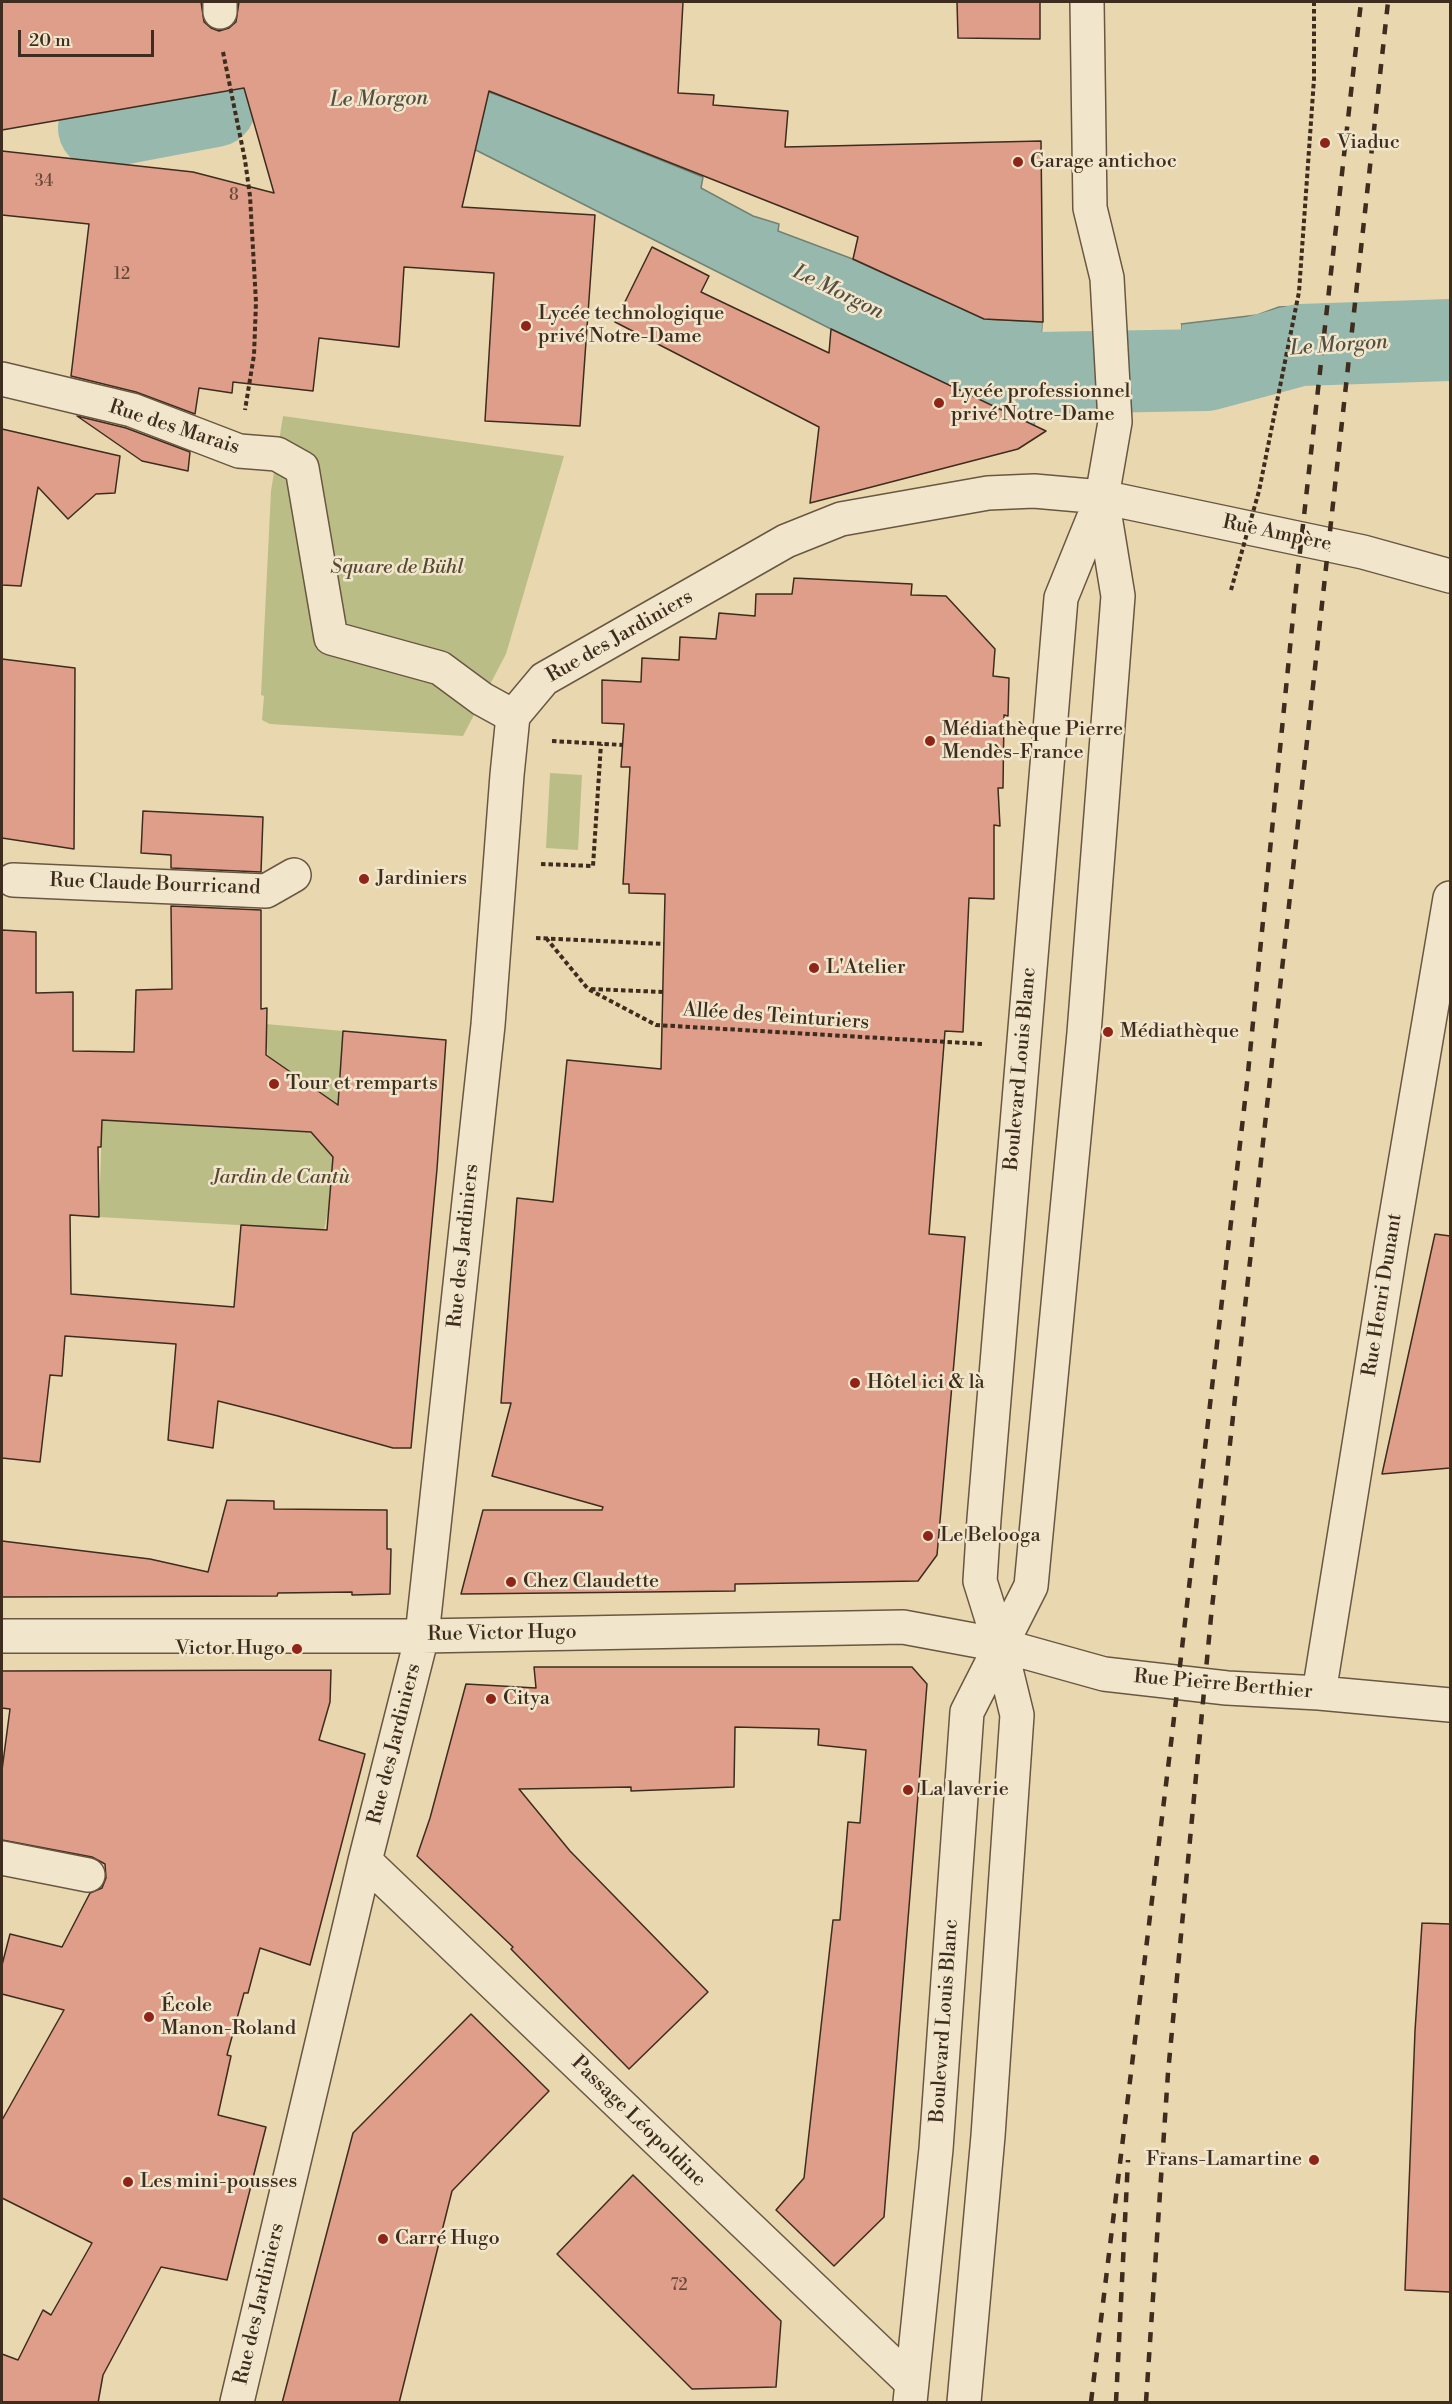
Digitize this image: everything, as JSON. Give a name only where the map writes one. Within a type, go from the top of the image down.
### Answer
[{"type":"street","name":"Boulevard Louis Blanc","points":[[964,2403],[988,2136],[1017,1715],[1000,1645],[980,1581],[984,1519],[1061,598],[1102,497],[1115,422],[1111,315],[1107,278],[1090,208],[1087,2]]},
{"type":"street","name":"Rue des Marais","points":[[2,379],[132,410],[238,451],[277,454],[302,468],[331,638],[440,668],[482,699],[513,716]]},
{"type":"street","name":"Rue des Jardiniers","points":[[237,2403],[365,1861],[422,1636],[488,1025],[513,716],[544,679],[786,541],[841,519],[988,493],[1034,491],[1102,497]]},
{"type":"street","name":"Boulevard Louis Blanc","points":[[911,2392],[936,2149],[967,1713],[1031,1586],[1084,1033],[1118,596],[1102,497]]},
{"type":"street","name":"Rue Ampère","points":[[1102,497],[1363,552],[1450,576]]},
{"type":"street","name":"Rue Claude Bourricand","points":[[14,880],[266,891],[294,875]]},
{"type":"street","name":"Rue Henri Dunant","points":[[1320,1692],[1391,1246],[1450,898]]},
{"type":"street","name":"Rue Victor Hugo","points":[[2,1636],[422,1636],[896,1627],[1000,1645]]},
{"type":"street","name":"Rue Pierre Berthier","points":[[1000,1645],[1104,1674],[1227,1688],[1320,1692],[1450,1705]]},
{"type":"street","points":[[2,1858],[88,1875]]},
{"type":"street","name":"Passage Léopoldine","points":[[365,1861],[911,2392]]},
{"type":"path","points":[[1231,590],[1259,491],[1299,292],[1314,79],[1314,2]]},
{"type":"path","points":[[223,56],[245,160],[250,196],[256,302],[254,355],[238,451]]},
{"type":"path","points":[[548,741],[623,745]]},
{"type":"path","points":[[501,863],[593,866],[601,744]]},
{"type":"path","points":[[495,935],[664,944]]},
{"type":"path","name":"Allée des Teinturiers","points":[[546,938],[588,989],[656,1024],[972,1044]]},
{"type":"path","name":"Allée des Teinturiers","points":[[588,989],[663,992]]},
{"type":"green space","name":"Square de Bühl","points":[[283,416],[564,456],[506,654],[463,736],[270,724],[262,720],[264,696],[261,695],[271,491]]},
{"type":"green space","points":[[550,773],[582,775],[578,850],[546,848]]},
{"type":"green space","name":"Jardin de Cantù","points":[[266,1024],[343,1031],[338,1104],[325,1114],[322,1145],[333,1157],[324,1230],[99,1217],[102,1120],[271,1130]]},
{"type":"water","points":[[425,69],[519,103],[703,177],[701,188],[753,216],[779,224],[778,231],[850,258],[984,319],[1043,322],[1035,426],[831,329],[434,129]]},
{"type":"water","points":[[1300,306],[1450,316],[1450,371],[1389,380],[1287,376],[1260,379],[1258,383],[1184,408],[1181,324],[1257,315],[1279,307]]},
{"type":"pier","points":[[1289,303],[1308,303],[1296,380],[1275,381]]},
{"type":"pier","points":[[1309,303],[1378,310],[1370,382],[1301,380]]},
{"type":"pier","points":[[1043,322],[1046,322],[1038,426],[1035,426]]},
{"type":"pier","points":[[1178,324],[1181,324],[1183,371],[1184,408],[1181,409]]},
{"type":"building","points":[[2,2],[201,2],[204,22],[219,31],[229,28],[236,22],[239,2],[683,2],[678,93],[714,95],[713,105],[788,111],[785,147],[1041,141],[1043,322],[984,319],[853,259],[858,237],[489,91],[462,207],[595,215],[580,426],[485,421],[494,273],[404,267],[399,347],[319,338],[313,391],[233,382],[232,393],[199,388],[195,414],[136,392],[71,376],[89,224],[2,215],[2,151],[193,172],[274,193],[244,88],[2,130]]},
{"type":"building","points":[[957,2],[1040,2],[1040,39],[958,38]]},
{"type":"building","points":[[652,247],[709,276],[701,292],[829,353],[831,329],[1046,431],[1018,449],[810,503],[819,427],[615,322]]},
{"type":"building","points":[[77,416],[126,428],[190,452],[188,471],[142,461]]},
{"type":"building","points":[[2,429],[120,456],[115,493],[96,494],[68,519],[38,487],[21,586],[2,585]]},
{"type":"building","points":[[794,578],[912,584],[911,595],[946,596],[995,649],[993,676],[1009,678],[1008,716],[1004,715],[1003,788],[998,788],[1000,826],[994,825],[994,899],[969,898],[963,1032],[945,1031],[929,1234],[965,1237],[937,1555],[918,1581],[735,1584],[735,1591],[461,1594],[483,1510],[602,1510],[603,1507],[492,1476],[511,1403],[501,1403],[517,1198],[553,1202],[567,1060],[661,1069],[665,894],[629,893],[629,884],[623,884],[630,767],[621,767],[624,724],[602,723],[602,680],[641,682],[642,658],[679,660],[680,637],[716,639],[719,613],[755,616],[756,594],[792,594]]},
{"type":"building","points":[[2,659],[75,668],[74,849],[2,838]]},
{"type":"building","points":[[143,811],[263,817],[261,872],[171,868],[171,855],[141,853]]},
{"type":"building","points":[[171,906],[261,910],[261,1009],[267,1008],[266,1055],[338,1105],[343,1031],[446,1040],[437,1169],[411,1448],[393,1448],[218,1401],[213,1448],[168,1440],[176,1344],[65,1336],[62,1376],[50,1375],[40,1462],[2,1458],[2,930],[36,932],[36,993],[73,992],[73,1051],[134,1052],[136,990],[172,989]],"holes":[[[102,1120],[311,1132],[333,1157],[327,1230],[241,1225],[234,1307],[71,1294],[70,1215],[99,1217],[98,1147],[101,1147]]]},
{"type":"building","points":[[1435,1234],[1450,1236],[1450,1468],[1382,1474]]},
{"type":"building","points":[[227,1500],[274,1501],[274,1509],[387,1510],[387,1549],[391,1549],[390,1594],[352,1595],[352,1592],[278,1593],[277,1596],[2,1597],[2,1541],[150,1559],[208,1572]]},
{"type":"building","points":[[534,1667],[912,1667],[927,1684],[884,2217],[834,2266],[776,2210],[804,2178],[833,1920],[840,1920],[848,1822],[860,1823],[866,1750],[818,1745],[819,1729],[735,1727],[734,1787],[631,1791],[631,1787],[519,1789],[570,1851],[708,1992],[629,2069],[511,1949],[513,1947],[417,1856],[430,1818],[466,1684],[536,1688]]},
{"type":"building","points":[[331,1670],[330,1702],[319,1740],[365,1754],[310,1965],[260,1948],[248,1993],[244,1993],[227,2055],[231,2056],[218,2115],[266,2127],[227,2280],[161,2267],[103,2375],[98,2403],[2,2403],[2,2354],[18,2360],[43,2310],[51,2315],[92,2243],[2,2198],[2,2120],[64,2010],[2,1994],[2,1965],[10,1934],[62,1947],[90,1893],[102,1888],[106,1878],[105,1864],[92,1857],[2,1840],[2,1770],[10,1709],[2,1708],[2,1671]]},
{"type":"building","points":[[1422,1923],[1450,1924],[1450,2292],[1405,2290],[1415,2031]]},
{"type":"building","name":"Carré Hugo","points":[[471,2014],[549,2091],[452,2191],[399,2403],[282,2403],[353,2133]]},
{"type":"building","name":"Carré Hugo","points":[[633,2175],[781,2321],[776,2387],[692,2389],[557,2254]]},
{"type":"waterway","name":"Le Morgon","points":[[99,128],[215,106]]},
{"type":"waterway","name":"Le Morgon","points":[[930,338],[968,356],[1015,372],[1039,373],[1207,370],[1300,345],[1450,340]]},
{"type":"railway","points":[[1091,2402],[1172,1735],[1247,1083],[1295,597],[1361,2]]},
{"type":"railway","points":[[1146,2402],[1168,2073],[1211,1617],[1388,2]]},
{"type":"railway","points":[[1116,2402],[1128,2160]]},
{"type":"place","name":"Viaduc","points":[[1325,143]]},
{"type":"place","name":"Garage antichoc","points":[[1018,162]]},
{"type":"place","name":"Lycée technologique privé Notre-Dame","points":[[526,326]]},
{"type":"place","name":"Lycée professionnel privé Notre-Dame","points":[[939,403]]},
{"type":"place","name":"Médiathèque Pierre Mendès-France","points":[[930,741]]},
{"type":"place","name":"Jardiniers","points":[[364,879]]},
{"type":"place","name":"L'Atelier","points":[[814,968]]},
{"type":"place","name":"Médiathèque","points":[[1108,1032]]},
{"type":"place","name":"Tour et remparts","points":[[274,1084]]},
{"type":"place","name":"Hôtel ici & là","points":[[855,1383]]},
{"type":"place","name":"Le Belooga","points":[[928,1536]]},
{"type":"place","name":"Chez Claudette","points":[[511,1582]]},
{"type":"place","name":"Victor Hugo","points":[[297,1649]]},
{"type":"place","name":"Citya","points":[[491,1699]]},
{"type":"place","name":"La laverie","points":[[908,1790]]},
{"type":"place","name":"École Manon-Roland","points":[[149,2017]]},
{"type":"place","name":"Frans-Lamartine","points":[[1314,2160]]},
{"type":"place","name":"Les mini-pousses","points":[[128,2182]]},
{"type":"place","name":"Carré Hugo","points":[[383,2239]]}]
